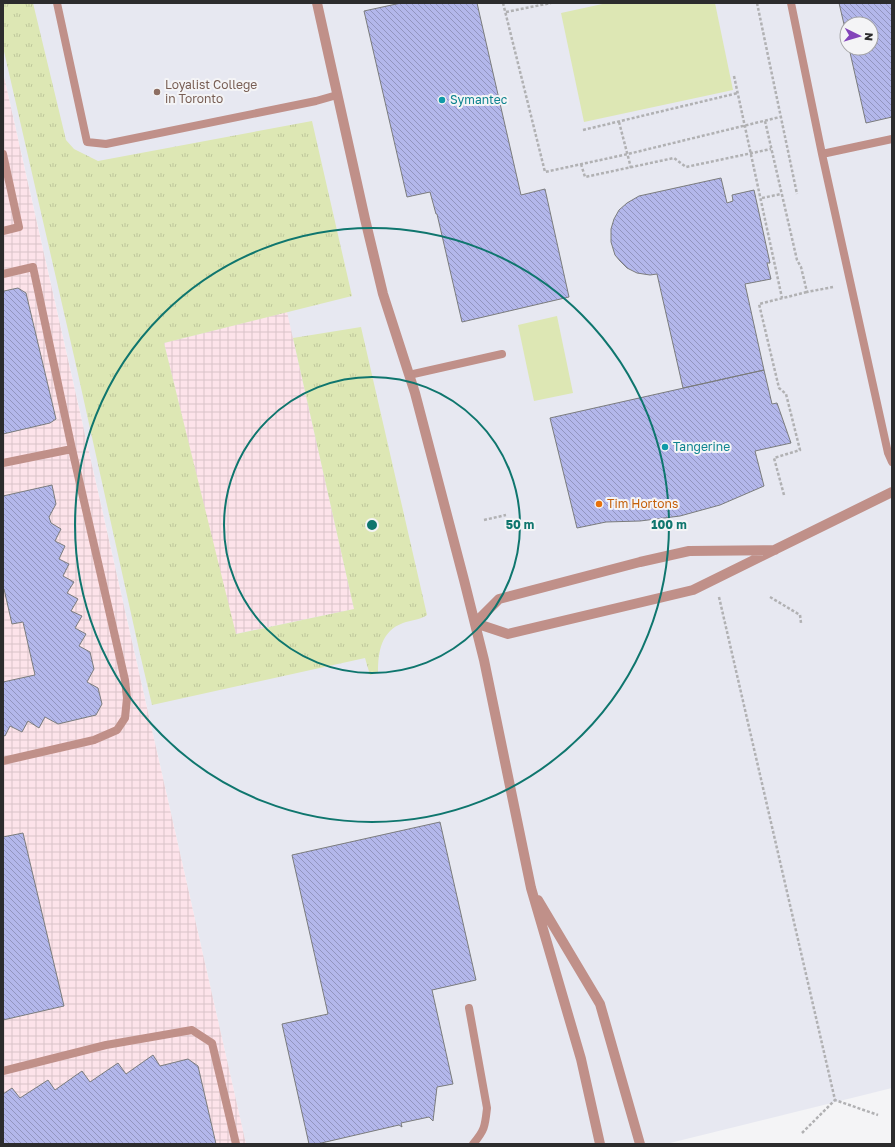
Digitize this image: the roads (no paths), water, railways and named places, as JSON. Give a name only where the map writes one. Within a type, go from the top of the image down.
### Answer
[{"type":"street","points":[[317,3],[383,294],[417,401],[475,623],[531,888],[581,1058],[600,1144]]},
{"type":"street","points":[[475,623],[508,634],[694,590],[892,492]]},
{"type":"street","points":[[475,623],[499,599],[640,562],[689,551],[775,550]]},
{"type":"street","points":[[531,888],[600,1004],[640,1144]]},
{"type":"lane","points":[[57,3],[87,142],[106,144],[308,103],[337,95]]},
{"type":"lane","points":[[791,3],[822,154],[886,444],[892,462]]},
{"type":"lane","points":[[822,154],[892,139]]},
{"type":"lane","points":[[3,154],[19,227],[3,231]]},
{"type":"lane","points":[[3,274],[33,267],[72,449],[125,680],[127,698],[125,718],[117,730],[94,740],[3,761]]},
{"type":"lane","points":[[409,375],[502,354]]},
{"type":"lane","points":[[3,464],[72,449]]},
{"type":"lane","points":[[468,1008],[487,1108],[482,1134],[473,1144]]},
{"type":"lane","points":[[3,1071],[106,1046],[192,1030],[212,1043],[236,1144]]},
{"type":"place","name":"Loyalist College in Toronto","points":[[157,92]]},
{"type":"place","name":"Symantec","points":[[442,100]]},
{"type":"place","name":"Tangerine","points":[[665,447]]},
{"type":"place","name":"Tim Hortons","points":[[599,504]]}]
